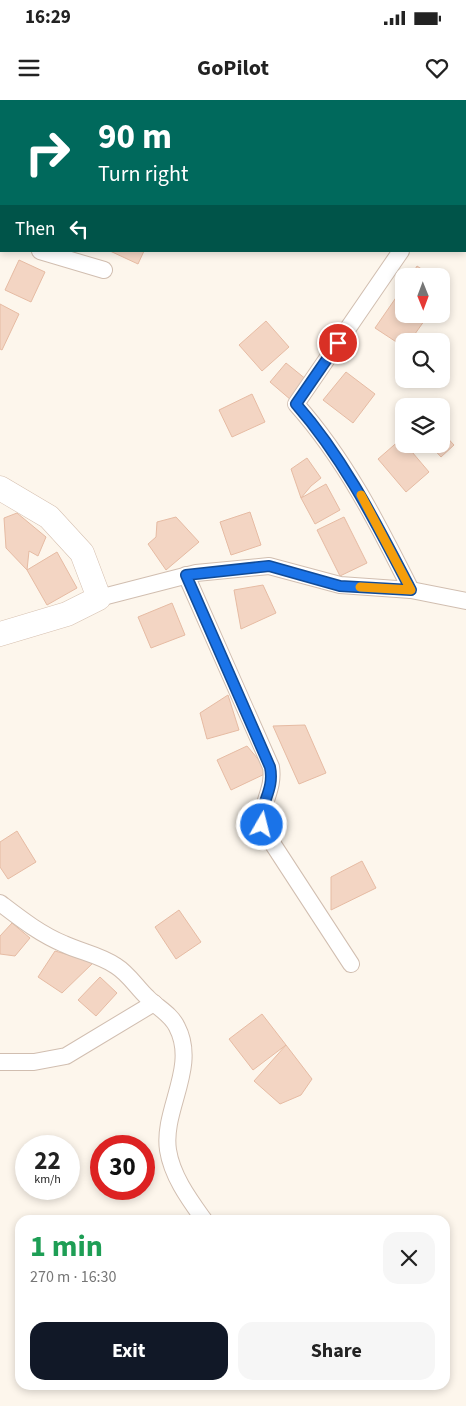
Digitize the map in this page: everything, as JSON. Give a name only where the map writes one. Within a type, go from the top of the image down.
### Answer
[{"type":"street","points":[[43,252],[104,270]]},
{"type":"street","points":[[401,252],[296,404],[321,433],[342,462],[411,590]]},
{"type":"street","points":[[0,488],[50,517],[82,553],[99,598]]},
{"type":"street","points":[[0,634],[67,614],[99,598],[186,575],[269,566],[340,586],[411,590],[466,601]]},
{"type":"street","points":[[186,575],[270,767],[272,786],[261,817],[265,832],[351,964]]},
{"type":"street","points":[[0,903],[35,930],[65,945],[103,958],[118,967],[154,1003],[168,1013],[178,1027],[181,1040],[182,1079],[170,1118],[167,1135],[168,1150],[176,1176],[201,1215]]},
{"type":"street","points":[[0,1062],[34,1062],[66,1056],[154,1003]]},
{"type":"building","points":[[112,252],[144,252],[138,264]]},
{"type":"building","points":[[19,260],[45,272],[31,302],[5,290]]},
{"type":"building","points":[[395,299],[395,323],[423,323],[416,333],[395,333],[395,341],[375,328]]},
{"type":"building","points":[[0,304],[19,314],[2,350],[0,349]]},
{"type":"building","points":[[266,321],[289,347],[262,371],[239,345]]},
{"type":"building","points":[[286,363],[307,380],[291,400],[270,382]]},
{"type":"building","points":[[346,372],[375,394],[353,423],[323,400]]},
{"type":"building","points":[[252,394],[265,422],[232,437],[219,410]]},
{"type":"building","points":[[450,441],[454,445],[450,449]]},
{"type":"building","points":[[395,444],[395,453],[413,453],[429,472],[406,492],[378,459]]},
{"type":"building","points":[[437,453],[445,453],[441,457]]},
{"type":"building","points":[[307,458],[321,478],[301,498],[291,469]]},
{"type":"building","points":[[326,484],[340,510],[315,524],[301,498]]},
{"type":"building","points":[[250,512],[261,545],[231,555],[220,522]]},
{"type":"building","points":[[17,513],[46,537],[38,556],[29,551],[27,570],[6,548],[4,518]]},
{"type":"building","points":[[176,517],[199,542],[166,570],[148,544],[156,537],[157,522]]},
{"type":"building","points":[[344,517],[367,563],[340,576],[317,530]]},
{"type":"building","points":[[57,552],[77,588],[47,605],[27,570]]},
{"type":"building","points":[[263,585],[276,613],[241,629],[234,590]]},
{"type":"building","points":[[172,603],[185,635],[151,648],[138,617]]},
{"type":"building","points":[[228,695],[239,730],[207,739],[200,713]]},
{"type":"building","points":[[305,725],[326,773],[299,784],[273,726]]},
{"type":"building","points":[[247,746],[269,772],[231,790],[217,760]]},
{"type":"building","points":[[17,831],[36,862],[8,879],[0,867],[0,842]]},
{"type":"building","points":[[362,861],[376,888],[331,910],[331,877]]},
{"type":"building","points":[[179,910],[201,942],[176,959],[155,927]]},
{"type":"building","points":[[12,923],[30,938],[15,956],[0,954],[0,936]]},
{"type":"building","points":[[55,951],[94,962],[62,993],[38,977]]},
{"type":"building","points":[[100,977],[117,993],[96,1016],[78,1000]]},
{"type":"building","points":[[262,1014],[286,1045],[253,1070],[229,1039]]},
{"type":"building","points":[[286,1045],[312,1079],[301,1095],[280,1104],[254,1081]]},
{"type":"slow traffic","points":[[360,587],[411,590],[361,495]]},
{"type":"route","points":[[262,825],[263,808],[272,786],[270,767],[186,575],[269,566],[297,572],[340,586],[411,590],[342,462],[321,433],[296,404],[338,343]]}]
